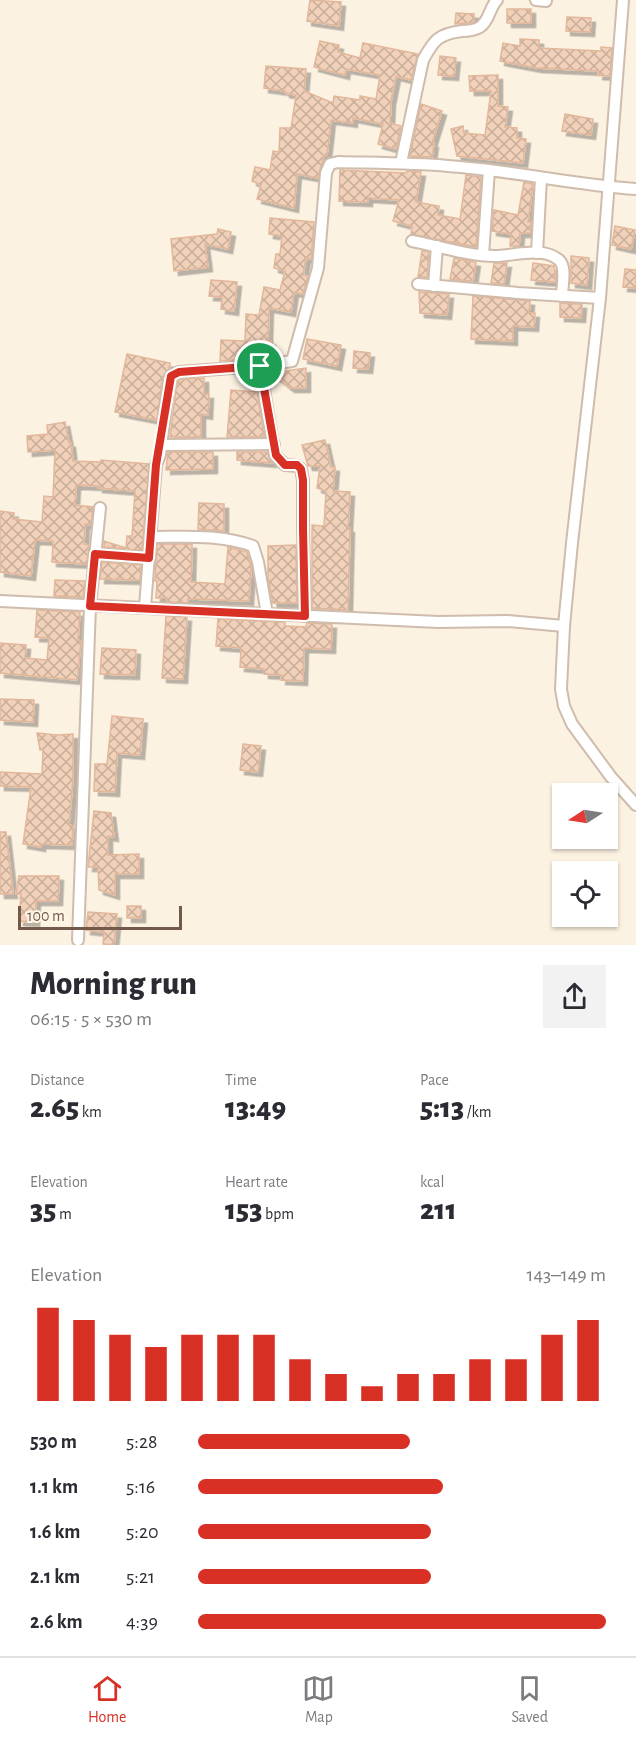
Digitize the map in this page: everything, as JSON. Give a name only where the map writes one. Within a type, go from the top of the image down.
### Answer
[{"type":"street","points":[[400,163],[423,60],[429,49],[439,37],[448,32],[477,29],[487,21],[497,0]]},
{"type":"street","points":[[623,0],[600,298],[564,626],[561,689],[564,706],[572,724],[611,777],[636,805]]},
{"type":"street","points":[[145,607],[156,465],[161,445],[169,380],[174,373],[292,361],[318,268],[327,168],[330,164],[338,162],[400,163],[489,170],[608,188],[636,189]]},
{"type":"street","points":[[483,255],[489,170]]},
{"type":"street","points":[[537,253],[541,178]]},
{"type":"street","points":[[412,241],[483,255],[537,253],[553,256],[561,261],[563,268],[562,296]]},
{"type":"street","points":[[434,286],[437,246]]},
{"type":"street","points":[[418,284],[600,298]]},
{"type":"street","points":[[260,366],[276,455],[285,465],[297,465],[301,469],[303,480],[305,616]]},
{"type":"street","points":[[161,445],[274,444]]},
{"type":"street","points":[[78,940],[90,606],[100,508]]},
{"type":"street","points":[[151,537],[217,537],[253,546],[267,614]]},
{"type":"street","points":[[95,554],[149,558]]},
{"type":"street","points":[[0,601],[438,622],[507,621],[564,626]]},
{"type":"building","points":[[310,0],[341,2],[339,26],[307,21]]},
{"type":"building","points":[[507,9],[531,9],[531,23],[507,23]]},
{"type":"building","points":[[456,13],[474,14],[474,22],[455,24]]},
{"type":"building","points":[[567,17],[591,18],[590,32],[566,31]]},
{"type":"building","points":[[520,39],[539,40],[539,48],[601,51],[601,47],[612,48],[610,76],[598,75],[599,71],[537,68],[500,61],[503,43],[520,46]]},
{"type":"building","points":[[320,41],[339,45],[338,52],[360,58],[363,43],[418,54],[411,80],[396,76],[390,123],[401,126],[396,149],[378,144],[383,124],[353,118],[353,123],[331,120],[327,155],[324,155],[318,178],[297,174],[294,208],[257,199],[261,185],[252,181],[255,167],[270,170],[273,151],[279,152],[280,128],[291,128],[296,95],[264,88],[266,66],[306,69],[304,91],[333,103],[334,96],[360,100],[360,96],[376,99],[380,75],[346,69],[345,75],[314,67]]},
{"type":"building","points":[[440,56],[456,58],[454,76],[438,75]]},
{"type":"building","points":[[498,75],[498,106],[508,107],[505,127],[517,128],[517,138],[526,139],[523,163],[457,156],[451,129],[463,126],[464,133],[485,135],[491,91],[470,91],[469,76]]},
{"type":"building","points":[[421,104],[442,111],[432,143],[434,143],[432,157],[410,156]]},
{"type":"building","points":[[565,114],[593,119],[591,135],[562,131]]},
{"type":"building","points":[[340,170],[421,172],[416,202],[439,206],[438,215],[460,219],[466,175],[481,177],[476,247],[411,234],[412,226],[393,221],[399,200],[368,198],[368,202],[339,201]]},
{"type":"building","points":[[524,182],[533,184],[528,222],[531,222],[531,233],[520,233],[519,246],[510,246],[511,234],[492,231],[494,210],[518,215]]},
{"type":"building","points":[[270,218],[314,222],[311,259],[306,258],[303,275],[308,276],[303,294],[294,292],[291,312],[269,308],[268,340],[271,341],[269,357],[253,359],[249,356],[248,359],[220,361],[221,340],[245,341],[246,314],[259,315],[264,287],[280,290],[285,271],[274,268],[276,254],[280,254],[282,236],[269,234]]},
{"type":"building","points":[[615,226],[635,230],[631,249],[612,245]]},
{"type":"building","points":[[218,229],[231,232],[228,249],[205,244],[208,267],[174,271],[171,239],[217,234]]},
{"type":"building","points":[[422,251],[429,252],[427,277],[418,277]]},
{"type":"building","points":[[571,256],[589,258],[587,285],[571,283]]},
{"type":"building","points":[[454,258],[476,262],[473,281],[450,279]]},
{"type":"building","points":[[494,263],[507,263],[504,284],[491,283]]},
{"type":"building","points":[[533,263],[554,266],[556,282],[531,280]]},
{"type":"building","points":[[625,269],[636,270],[636,288],[623,287]]},
{"type":"building","points":[[211,280],[237,282],[234,311],[221,309],[222,297],[209,296]]},
{"type":"building","points":[[419,292],[449,294],[447,315],[420,313]]},
{"type":"building","points":[[473,296],[530,301],[529,313],[535,313],[534,327],[513,326],[513,341],[471,339]]},
{"type":"building","points":[[560,303],[582,304],[581,318],[560,317]]},
{"type":"building","points":[[307,339],[341,345],[337,366],[303,359]]},
{"type":"building","points":[[354,351],[370,353],[368,369],[353,368]]},
{"type":"building","points":[[127,354],[170,363],[162,379],[157,420],[115,412]]},
{"type":"building","points":[[306,368],[306,388],[290,388],[271,373]]},
{"type":"building","points":[[204,378],[204,394],[209,394],[208,415],[201,414],[201,437],[170,437],[177,382],[181,379]]},
{"type":"building","points":[[231,390],[257,392],[264,437],[227,437]]},
{"type":"building","points":[[65,422],[73,461],[101,462],[101,460],[149,464],[142,550],[104,547],[104,541],[126,548],[127,536],[132,536],[135,491],[76,485],[75,505],[93,507],[91,525],[85,524],[84,544],[89,545],[87,564],[52,562],[53,541],[35,540],[31,576],[0,572],[0,511],[14,513],[13,519],[42,522],[44,496],[53,497],[55,450],[28,452],[27,436],[48,434],[47,425]]},
{"type":"building","points":[[325,440],[331,467],[335,467],[333,491],[350,492],[348,610],[312,608],[312,525],[324,526],[326,491],[317,488],[320,466],[308,466],[302,445]]},
{"type":"building","points":[[168,452],[213,452],[213,469],[166,470]]},
{"type":"building","points":[[237,452],[267,452],[272,463],[237,460]]},
{"type":"building","points":[[199,503],[224,504],[224,531],[198,529]]},
{"type":"building","points":[[157,544],[192,544],[191,582],[225,584],[228,547],[247,552],[251,567],[249,601],[188,599],[188,603],[167,602],[167,598],[156,598]]},
{"type":"building","points":[[296,545],[297,603],[273,603],[268,577],[268,546]]},
{"type":"building","points":[[102,562],[141,565],[140,580],[100,579]]},
{"type":"building","points":[[55,580],[85,581],[83,597],[54,596]]},
{"type":"building","points":[[37,610],[80,612],[78,640],[81,641],[77,680],[0,673],[0,643],[26,645],[25,658],[47,660],[49,638],[35,637]]},
{"type":"building","points":[[166,616],[187,617],[183,679],[162,678]]},
{"type":"building","points":[[218,619],[285,622],[285,626],[306,627],[307,623],[332,624],[331,649],[304,648],[303,681],[281,680],[282,675],[264,674],[264,669],[240,667],[241,648],[216,646]]},
{"type":"building","points":[[102,648],[136,650],[135,675],[100,674]]},
{"type":"building","points":[[0,699],[34,700],[33,722],[0,720]]},
{"type":"building","points":[[112,716],[143,719],[140,755],[117,753],[115,792],[94,791],[95,764],[107,764]]},
{"type":"building","points":[[37,733],[73,734],[73,779],[69,825],[73,826],[72,845],[41,844],[41,847],[23,844],[31,787],[0,786],[0,772],[42,774],[43,750],[40,750]]},
{"type":"building","points":[[243,744],[261,746],[258,772],[240,770]]},
{"type":"building","points":[[94,811],[111,813],[114,837],[108,836],[108,855],[139,854],[139,874],[115,874],[115,895],[99,890],[98,867],[88,867]]},
{"type":"building","points":[[0,832],[6,832],[13,894],[0,894]]},
{"type":"building","points":[[19,876],[59,876],[58,901],[36,901],[35,922],[19,921],[21,894],[16,894]]},
{"type":"building","points":[[127,906],[141,906],[141,918],[127,918]]},
{"type":"building","points":[[88,912],[117,914],[114,945],[103,944],[104,932],[86,930]]},
{"type":"route","points":[[260,366],[276,455],[285,465],[297,465],[301,469],[303,480],[305,616],[90,606],[95,554],[149,558],[156,465],[171,376],[179,372],[260,366]]}]
